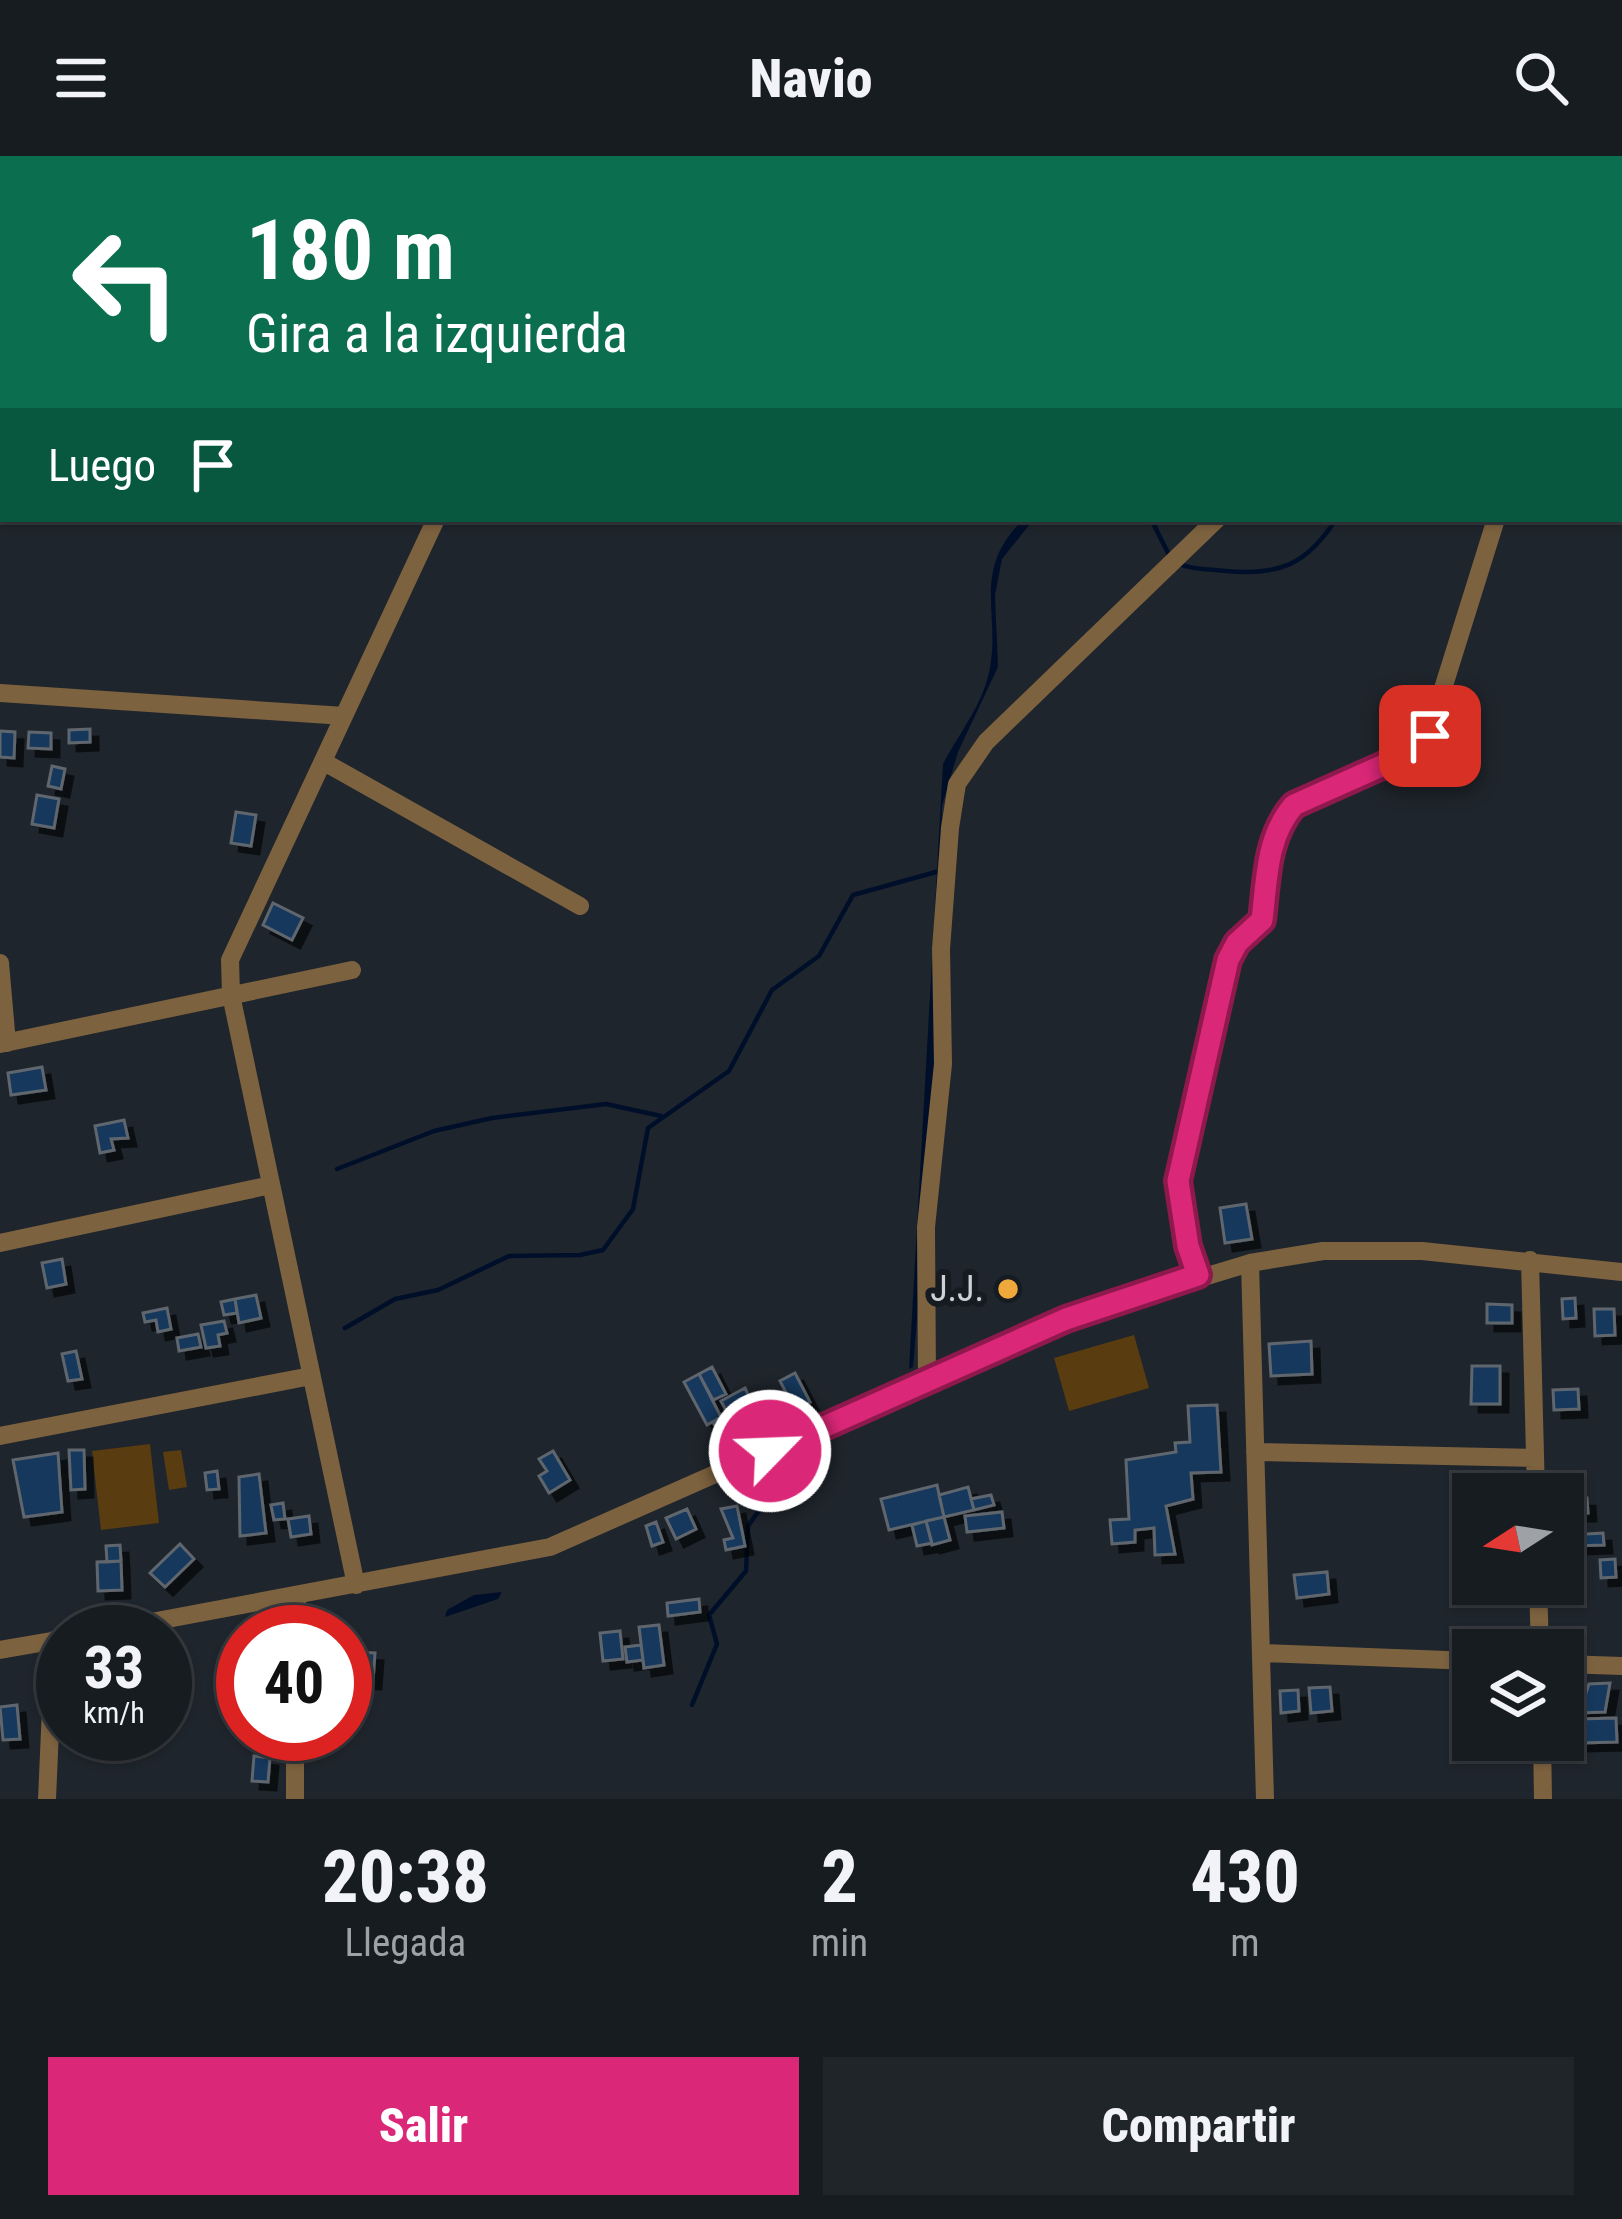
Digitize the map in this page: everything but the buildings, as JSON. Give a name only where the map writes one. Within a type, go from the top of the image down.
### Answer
[{"type":"street","points":[[356,1585],[231,995],[230,960],[435,522]]},
{"type":"street","points":[[927,1381],[926,1227],[943,1064],[941,949],[957,784],[986,742],[1213,522]]},
{"type":"street","points":[[1198,1275],[1188,1246],[1178,1181],[1222,982],[1237,943],[1262,920],[1270,850],[1281,819],[1294,805],[1324,788],[1426,743],[1495,522]]},
{"type":"street","points":[[0,693],[344,716]]},
{"type":"street","points":[[324,762],[580,906]]},
{"type":"street","points":[[0,963],[4,1043],[352,970]]},
{"type":"street","points":[[0,1243],[271,1185]]},
{"type":"street","points":[[192,1615],[550,1547],[1066,1319],[1198,1275],[1323,1251],[1384,1250],[1530,1260],[1622,1273]]},
{"type":"street","points":[[1530,1260],[1535,1473]]},
{"type":"street","points":[[1250,1263],[1265,1799]]},
{"type":"street","points":[[0,1436],[311,1376]]},
{"type":"street","points":[[1255,1452],[1535,1458]]},
{"type":"street","points":[[297,1595],[297,1605]]},
{"type":"street","points":[[0,1650],[36,1644]]},
{"type":"street","points":[[1261,1653],[1452,1659]]},
{"type":"street","points":[[1584,1665],[1622,1666]]},
{"type":"street","points":[[47,1799],[50,1761]]},
{"type":"street","points":[[295,1799],[296,1761]]},
{"type":"street","points":[[1543,1761],[1544,1799]]},
{"type":"shaded area","points":[[1134,1335],[1149,1388],[1069,1411],[1054,1358]]},
{"type":"shaded area","points":[[150,1444],[159,1523],[101,1530],[92,1451]]},
{"type":"shaded area","points":[[181,1450],[187,1487],[169,1490],[163,1452]]},
{"type":"water","points":[[1021,522],[1032,522],[1002,559],[995,595],[998,667],[958,752],[942,806],[937,1076],[913,1367],[909,1369],[943,764],[987,680],[992,577],[1007,539]]},
{"type":"water","points":[[502,1592],[498,1599],[445,1617],[447,1610],[474,1595]]},
{"type":"waterway","points":[[1152,522],[1170,557]]},
{"type":"waterway","points":[[1179,564],[1244,572],[1276,569],[1302,557],[1334,522]]},
{"type":"waterway","points":[[345,1328],[395,1299],[438,1290],[509,1256],[603,1250],[633,1209],[648,1128],[729,1071],[772,990],[819,956],[853,895],[936,872]]},
{"type":"waterway","points":[[337,1169],[434,1131],[492,1118],[606,1104],[661,1116]]},
{"type":"waterway","points":[[692,1705],[717,1644],[709,1615],[746,1571],[748,1526],[768,1498],[772,1479]]},
{"type":"place","name":"J.J.","points":[[1008,1289]]},
{"type":"route","points":[[770,1451],[1066,1319],[1198,1275],[1182,1218],[1178,1181],[1228,960],[1237,943],[1257,930],[1262,920],[1270,850],[1281,819],[1294,805],[1324,788],[1395,761],[1430,736]]}]
